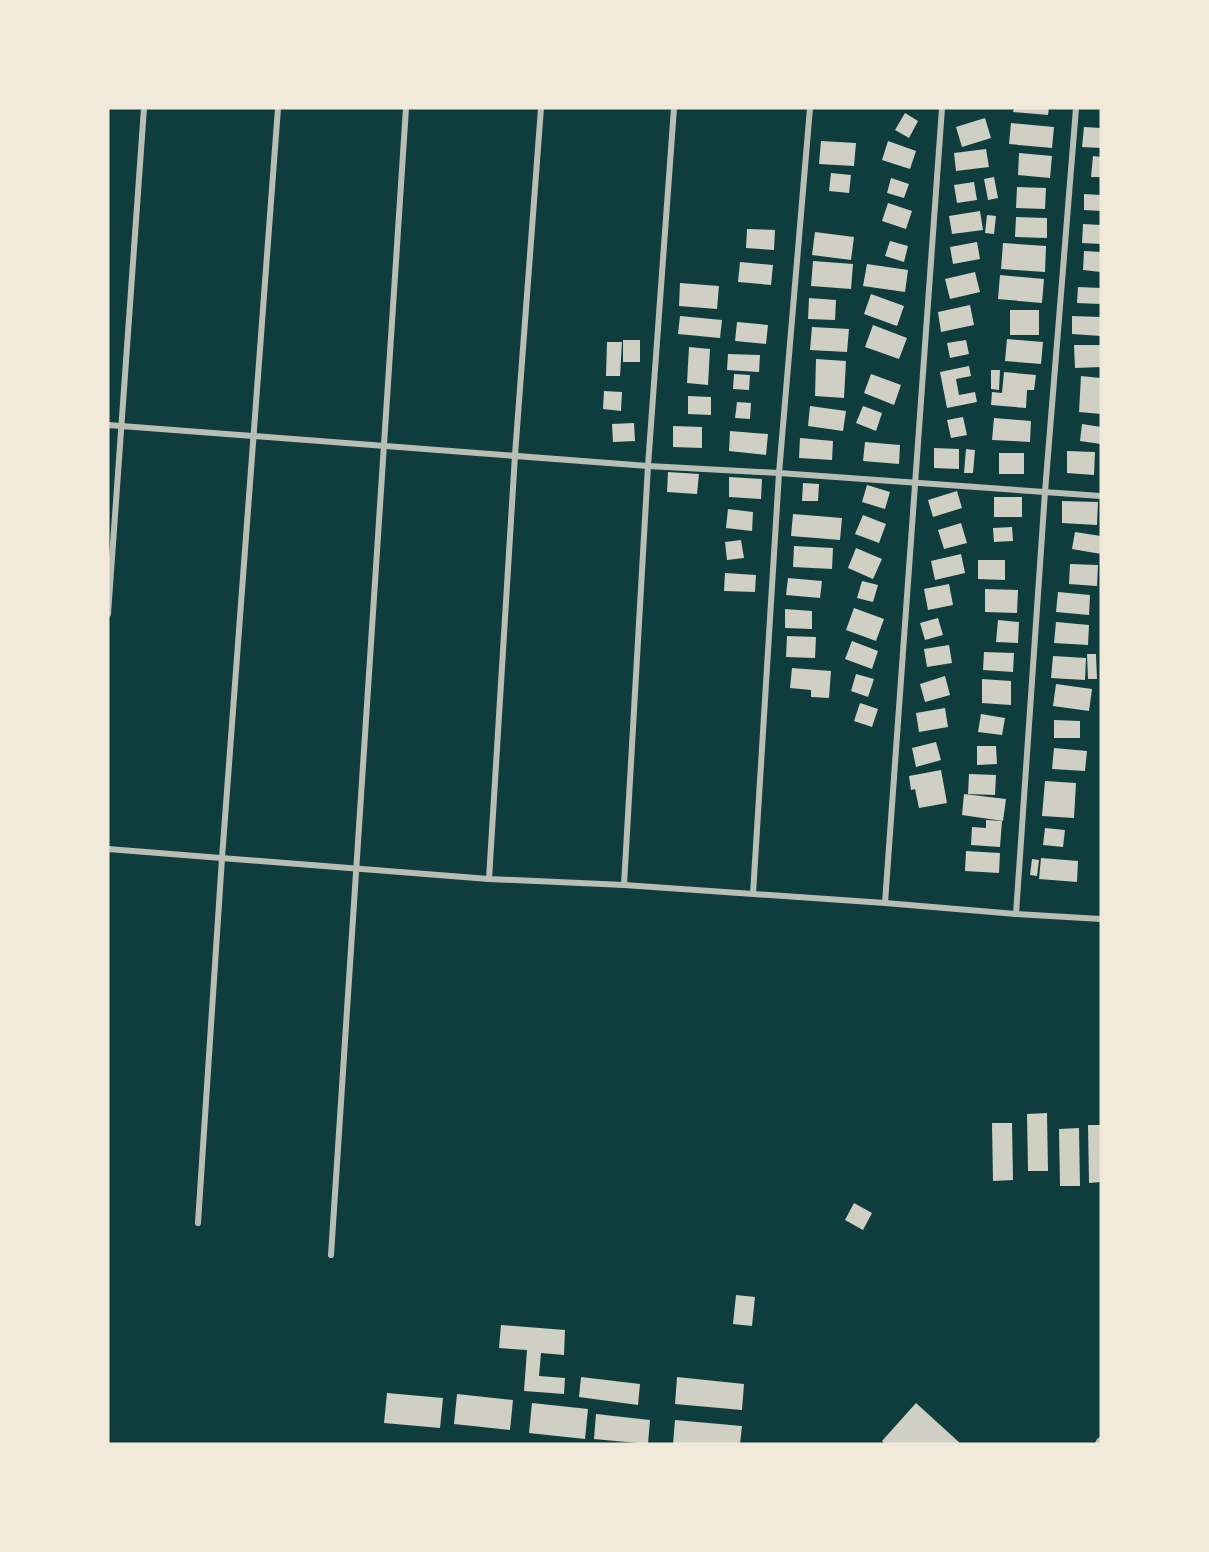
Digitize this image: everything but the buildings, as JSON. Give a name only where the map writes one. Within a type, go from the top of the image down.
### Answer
[{"type":"street","points":[[108,614],[144,108]]},
{"type":"street","points":[[198,1223],[222,858],[278,108]]},
{"type":"street","points":[[331,1256],[406,108]]},
{"type":"street","points":[[489,879],[515,455],[541,108]]},
{"type":"street","points":[[624,885],[648,466],[674,108]]},
{"type":"street","points":[[753,894],[779,473],[810,108]]},
{"type":"street","points":[[885,903],[942,108]]},
{"type":"street","points":[[1016,914],[1045,492],[1076,108]]},
{"type":"street","points":[[108,425],[648,466],[1101,496]]},
{"type":"street","points":[[108,849],[489,879],[624,885],[1101,919]]}]
